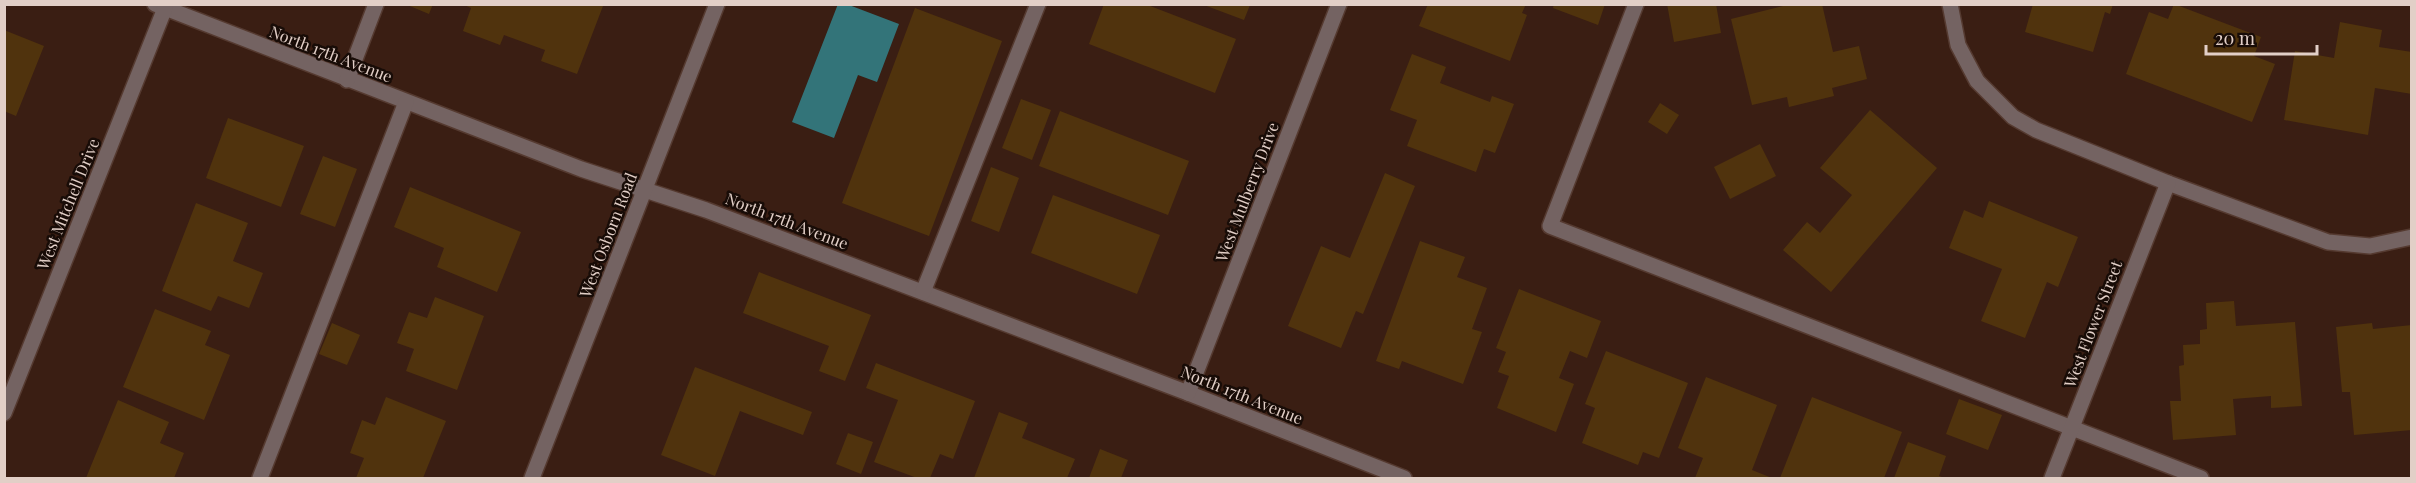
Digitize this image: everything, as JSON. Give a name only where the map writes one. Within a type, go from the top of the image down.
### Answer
[{"type":"street","points":[[347,80],[376,4]]},
{"type":"street","name":"West Osborn Road","points":[[532,478],[717,4]]},
{"type":"street","points":[[923,292],[1038,4]]},
{"type":"street","name":"West Mulberry Drive","points":[[1188,393],[1339,4]]},
{"type":"street","points":[[1636,4],[1550,226],[2201,478]]},
{"type":"street","points":[[1950,4],[1958,45],[1977,81],[2013,117],[2036,130],[2328,243],[2370,246],[2412,237]]},
{"type":"street","name":"North 17th Avenue","points":[[160,6],[581,169],[706,210],[923,292],[1404,478]]},
{"type":"street","name":"West Mitchell Drive","points":[[4,413],[160,6]]},
{"type":"street","points":[[260,478],[406,102]]},
{"type":"street","name":"West Flower Street","points":[[2052,478],[2168,183]]},
{"type":"water","points":[[838,4],[849,5],[899,24],[877,82],[858,75],[834,138],[792,122]]},
{"type":"building","points":[[405,4],[433,4],[429,14]]},
{"type":"building","points":[[462,4],[600,4],[603,6],[577,74],[541,61],[545,50],[504,35],[500,45],[463,31],[471,8]]},
{"type":"building","points":[[1104,4],[1145,4],[1236,39],[1215,93],[1089,44]]},
{"type":"building","points":[[1428,4],[1526,4],[1522,13],[1527,15],[1510,61],[1419,26]]},
{"type":"building","points":[[1554,4],[1605,4],[1598,25],[1553,8]]},
{"type":"building","points":[[1667,4],[1716,4],[1721,33],[1674,42]]},
{"type":"building","points":[[1791,4],[1822,4],[1833,52],[1859,46],[1867,79],[1832,88],[1834,96],[1789,107],[1787,97],[1752,105],[1731,19]]},
{"type":"building","points":[[2033,4],[2113,4],[2110,14],[2105,12],[2093,52],[2025,32]]},
{"type":"building","points":[[2174,4],[2261,37],[2254,56],[2275,64],[2252,122],[2126,74],[2149,12],[2168,19]]},
{"type":"building","points":[[1204,5],[1250,5],[1244,20]]},
{"type":"building","points":[[915,8],[1002,41],[929,236],[842,203]]},
{"type":"building","points":[[2340,22],[2382,30],[2379,47],[2412,52],[2412,94],[2375,88],[2368,135],[2284,120],[2295,51],[2334,58]]},
{"type":"building","points":[[4,30],[44,46],[16,116],[4,111]]},
{"type":"building","points":[[1412,54],[1446,67],[1440,83],[1490,102],[1492,96],[1514,104],[1495,153],[1484,149],[1476,172],[1407,146],[1417,120],[1390,110]]},
{"type":"building","points":[[1021,99],[1051,110],[1032,160],[1002,148]]},
{"type":"building","points":[[1660,103],[1679,115],[1667,134],[1648,122]]},
{"type":"building","points":[[1870,110],[1937,168],[1831,292],[1783,250],[1807,222],[1820,233],[1852,195],[1820,168]]},
{"type":"building","points":[[1060,111],[1189,161],[1168,215],[1039,166]]},
{"type":"building","points":[[228,118],[304,146],[281,207],[206,178]]},
{"type":"building","points":[[1760,144],[1776,176],[1730,199],[1714,167]]},
{"type":"building","points":[[323,156],[357,169],[335,227],[300,214]]},
{"type":"building","points":[[991,167],[1019,178],[999,232],[971,221]]},
{"type":"building","points":[[1385,173],[1415,186],[1363,314],[1356,311],[1341,348],[1288,326],[1321,246],[1350,258]]},
{"type":"building","points":[[410,187],[521,232],[497,292],[437,267],[444,248],[394,227]]},
{"type":"building","points":[[1053,195],[1160,235],[1137,294],[1031,253]]},
{"type":"building","points":[[1989,201],[2078,237],[2058,287],[2047,282],[2025,338],[1981,321],[2002,269],[1949,248],[1964,210],[1983,218]]},
{"type":"building","points":[[196,203],[248,223],[233,261],[263,273],[249,308],[218,296],[211,311],[162,291]]},
{"type":"building","points":[[1420,241],[1465,257],[1457,277],[1487,288],[1472,329],[1482,332],[1463,384],[1402,361],[1399,369],[1376,361]]},
{"type":"building","points":[[759,272],[871,315],[845,381],[819,371],[829,346],[743,313]]},
{"type":"building","points":[[1519,289],[1601,321],[1587,358],[1570,351],[1559,378],[1574,384],[1556,432],[1497,408],[1509,376],[1498,372],[1506,352],[1496,348]]},
{"type":"building","points":[[435,297],[484,316],[457,390],[406,371],[414,349],[397,343],[409,312],[427,318]]},
{"type":"building","points":[[2234,301],[2236,326],[2295,322],[2302,406],[2271,408],[2271,396],[2233,399],[2236,435],[2173,440],[2170,401],[2181,401],[2179,366],[2184,365],[2183,345],[2200,344],[2200,330],[2207,329],[2206,303]]},
{"type":"building","points":[[155,309],[211,331],[205,345],[230,355],[204,420],[123,387]]},
{"type":"building","points":[[332,323],[360,335],[347,365],[319,354]]},
{"type":"building","points":[[2372,323],[2373,329],[2412,325],[2412,430],[2354,435],[2350,392],[2342,392],[2336,327]]},
{"type":"building","points":[[1606,351],[1688,383],[1659,458],[1643,452],[1638,465],[1582,443],[1595,408],[1585,404]]},
{"type":"building","points":[[876,363],[975,401],[953,459],[940,454],[930,478],[917,478],[874,462],[898,400],[866,388]]},
{"type":"building","points":[[695,367],[812,412],[803,435],[740,411],[715,476],[661,455]]},
{"type":"building","points":[[1706,377],[1777,405],[1752,470],[1772,478],[1695,478],[1703,458],[1678,448]]},
{"type":"building","points":[[386,397],[446,421],[423,478],[356,478],[364,458],[350,453],[362,420],[375,425]]},
{"type":"building","points":[[1812,397],[1902,432],[1884,478],[1780,478]]},
{"type":"building","points":[[1959,399],[2002,415],[1988,450],[1946,434]]},
{"type":"building","points":[[118,400],[169,422],[160,443],[184,453],[174,478],[86,478]]},
{"type":"building","points":[[999,412],[1028,423],[1022,438],[1075,459],[1067,478],[974,478]]},
{"type":"building","points":[[848,433],[873,442],[861,474],[836,464]]},
{"type":"building","points":[[1908,442],[1946,456],[1939,476],[1945,478],[1894,478]]},
{"type":"building","points":[[1100,449],[1128,460],[1121,478],[1089,478]]}]
